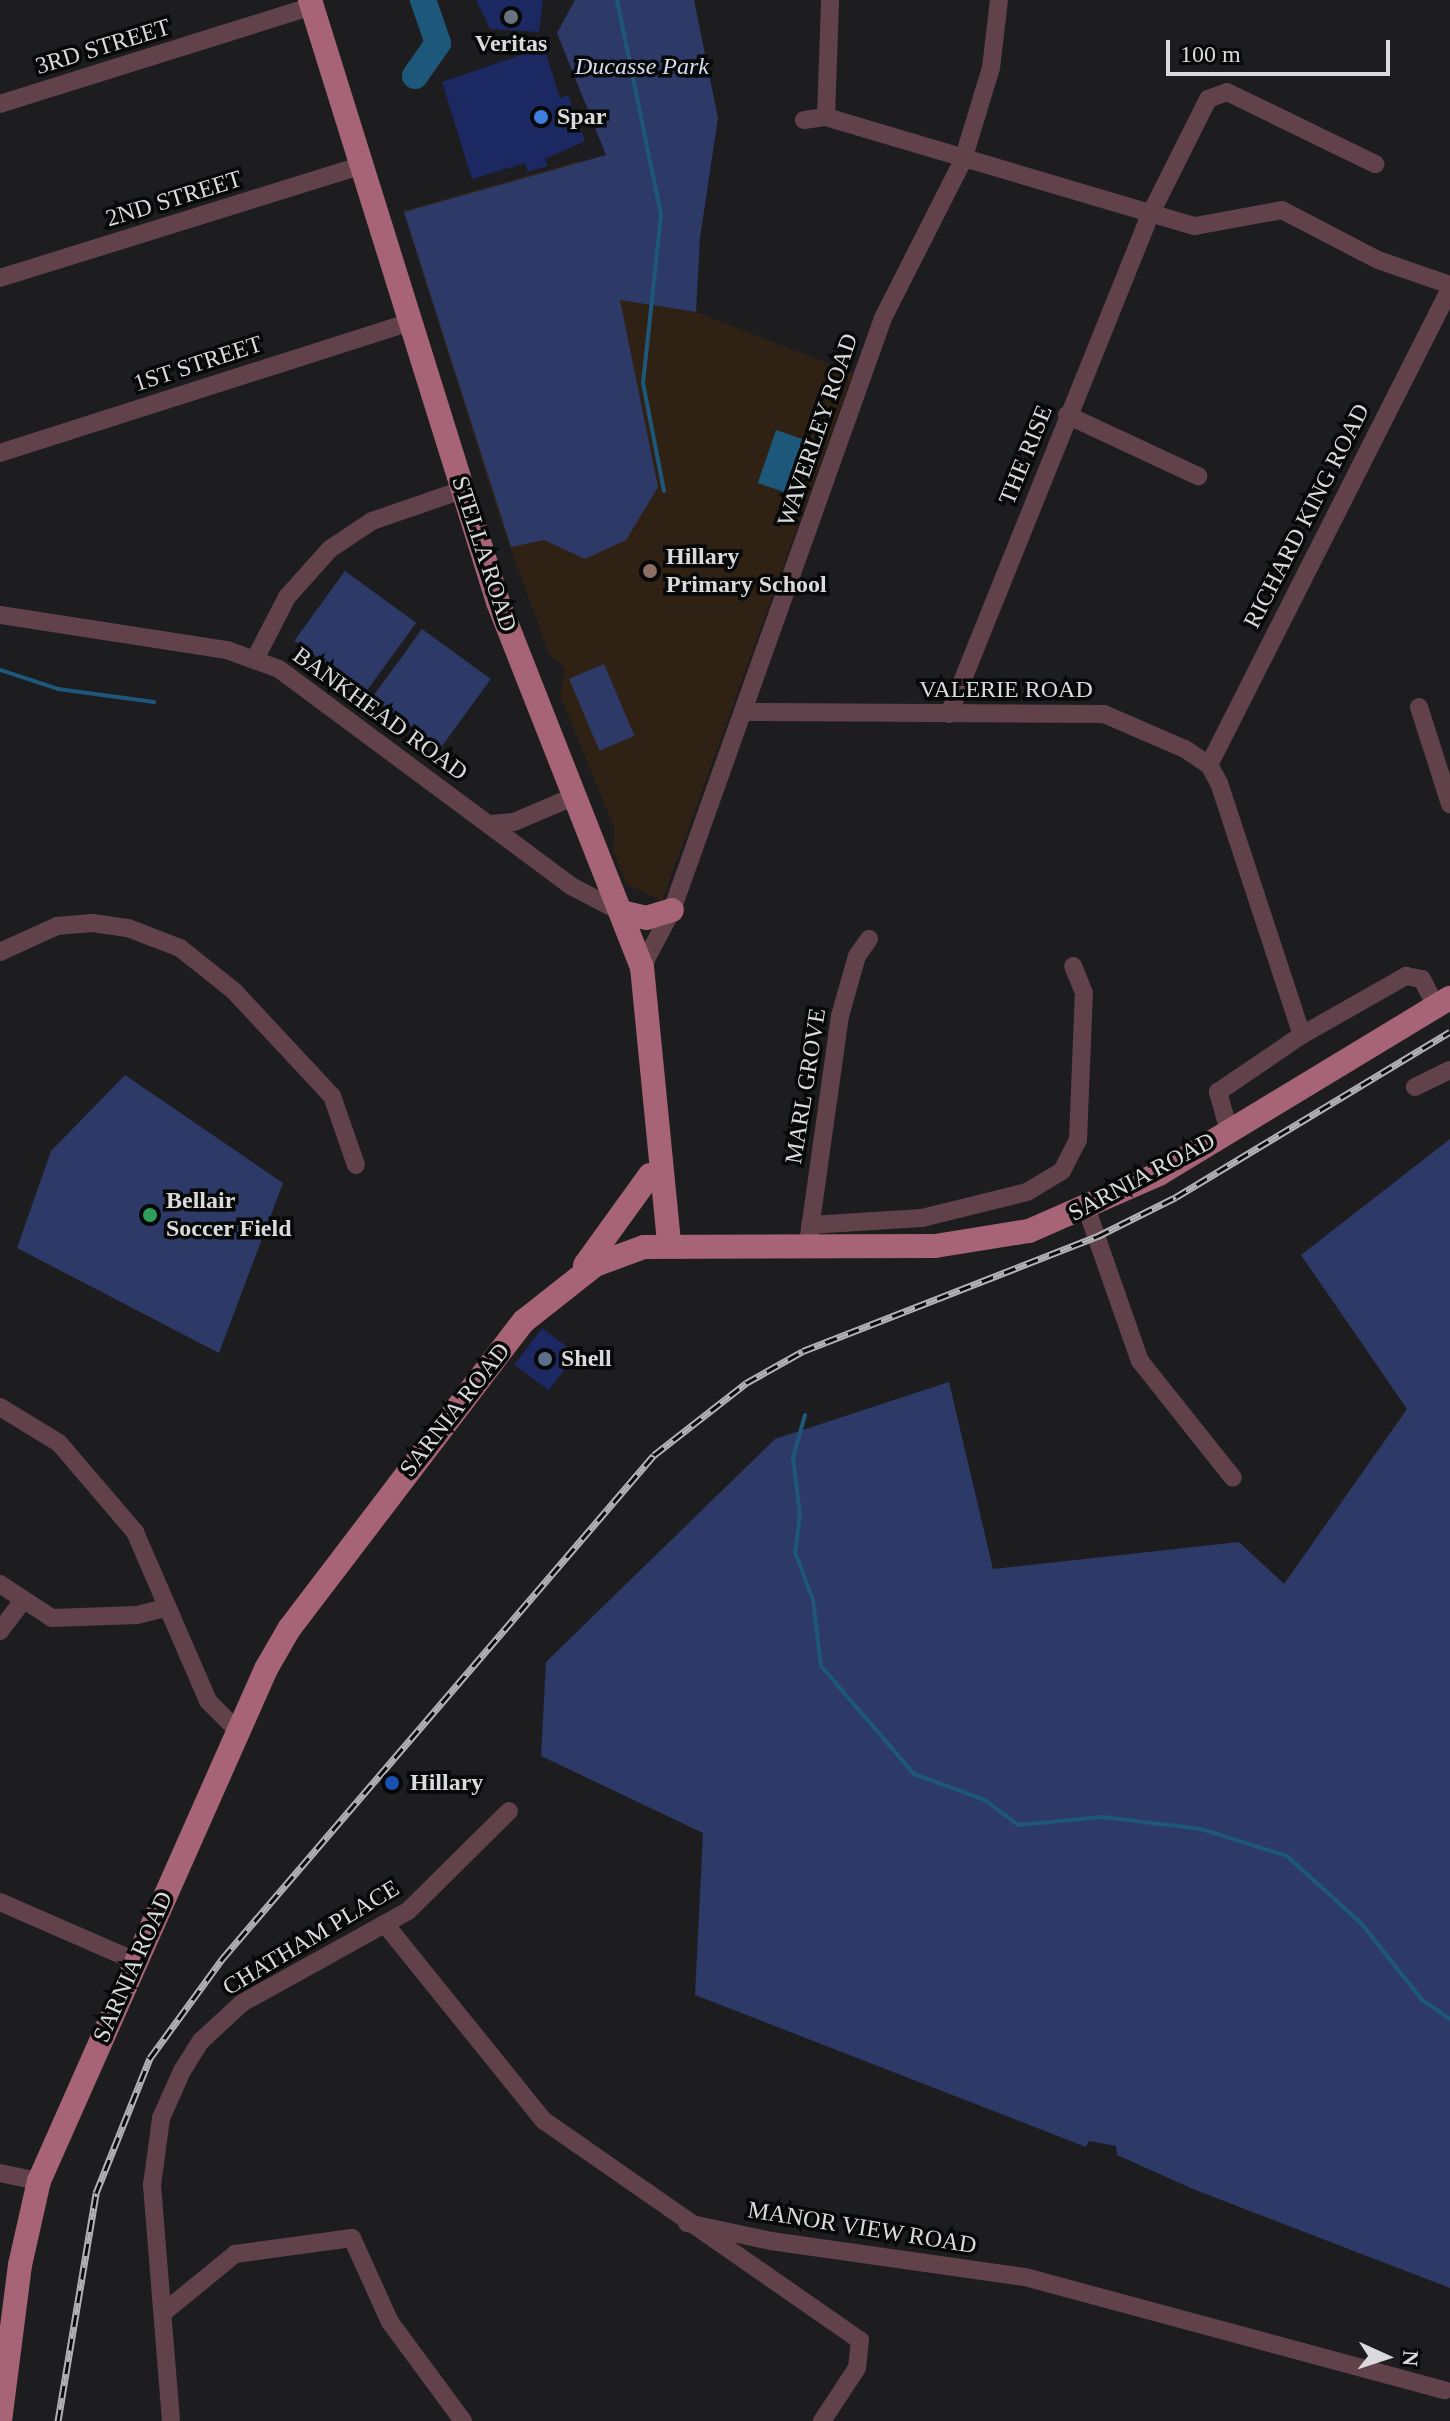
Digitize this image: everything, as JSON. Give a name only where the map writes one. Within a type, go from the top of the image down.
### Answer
[{"type":"main road","name":"STELLA ROAD","points":[[311,3],[498,602],[642,967],[657,1105],[661,1245]]},
{"type":"main road","points":[[621,912],[646,918],[672,910]]},
{"type":"main road","name":"SARNIA ROAD","points":[[0,2421],[5,2343],[39,2181],[237,1730],[289,1629],[524,1321],[573,1279],[613,1256],[661,1245],[809,1236],[963,1245],[1029,1231],[1087,1210],[1229,1131],[1443,1002]]},
{"type":"main road","name":"STELLA ROAD","points":[[657,1105],[650,1175],[661,1245]]},
{"type":"main road","points":[[573,1279],[650,1175]]},
{"type":"street","points":[[826,117],[830,0]]},
{"type":"street","name":"WAVERLEY ROAD","points":[[642,967],[672,910],[883,318],[963,160],[991,68],[999,0]]},
{"type":"street","name":"3RD STREET","points":[[0,104],[311,3]]},
{"type":"street","name":"THE RISE","points":[[949,714],[1150,215],[1216,92],[1375,164]]},
{"type":"street","points":[[804,120],[826,117],[1150,215],[1208,226],[1256,210],[1282,210],[1378,260],[1450,287]]},
{"type":"street","name":"2ND STREET","points":[[0,278],[362,165]]},
{"type":"street","name":"RICHARD KING ROAD","points":[[1209,765],[1450,287]]},
{"type":"street","name":"1ST STREET","points":[[0,453],[410,322]]},
{"type":"street","points":[[1067,415],[1198,476]]},
{"type":"street","points":[[255,659],[287,597],[330,549],[372,521],[462,490]]},
{"type":"street","name":"BANKHEAD ROAD","points":[[0,615],[255,659],[297,679],[571,886],[621,912]]},
{"type":"street","points":[[1419,707],[1450,804]]},
{"type":"street","name":"VALERIE ROAD","points":[[744,712],[1104,714],[1140,726],[1209,765]]},
{"type":"street","points":[[1209,765],[1302,1035]]},
{"type":"street","points":[[491,824],[514,822],[575,796]]},
{"type":"street","points":[[0,952],[57,926],[92,923],[128,928],[180,948],[244,1001],[332,1096],[356,1165]]},
{"type":"street","name":"MARL GROVE","points":[[809,1236],[840,1016],[857,956],[869,939]]},
{"type":"street","points":[[809,1236],[922,1218],[1027,1192],[1062,1171],[1078,1140],[1084,993],[1073,966]]},
{"type":"street","points":[[1229,1131],[1218,1092],[1302,1035],[1406,976],[1422,979],[1443,1002]]},
{"type":"street","points":[[1415,1087],[1450,1070]]},
{"type":"street","points":[[1087,1210],[1140,1361],[1233,1478]]},
{"type":"street","points":[[0,1407],[59,1443],[104,1490],[135,1532],[208,1701],[237,1730]]},
{"type":"street","points":[[0,1584],[39,1614],[69,1619],[166,1608]]},
{"type":"street","points":[[0,1631],[22,1602]]},
{"type":"street","name":"CHATHAM PLACE","points":[[171,2421],[153,2151],[182,2071],[201,2041],[242,2003],[385,1924],[446,1878],[509,1811]]},
{"type":"street","points":[[0,1902],[135,1961]]},
{"type":"street","name":"MANOR VIEW ROAD","points":[[385,1924],[537,2115],[687,2223],[771,2241],[1025,2277],[1445,2390]]},
{"type":"street","points":[[0,2173],[39,2181]]},
{"type":"street","points":[[687,2223],[860,2340],[857,2368],[822,2421]]},
{"type":"street","points":[[164,2312],[235,2254],[352,2238],[390,2322],[463,2421]]},
{"type":"shaded area","name":"Hillary Primary School","points":[[578,161],[620,299],[696,312],[853,373],[662,901],[627,884],[613,850],[614,827],[560,695],[565,668],[549,654],[499,516],[403,211]]},
{"type":"shaded area","points":[[776,430],[802,439],[784,492],[758,483]]},
{"type":"green space","name":"Ducasse Park","points":[[575,0],[694,0],[718,118],[700,238],[696,312],[620,300],[658,487],[626,540],[585,559],[544,540],[511,547],[404,212],[606,155],[557,33]]},
{"type":"green space","points":[[345,571],[416,623],[366,692],[294,641]]},
{"type":"green space","points":[[422,629],[491,679],[441,748],[372,698]]},
{"type":"green space","points":[[604,664],[634,736],[599,751],[569,679]]},
{"type":"green space","name":"Bellair Soccer Field","points":[[125,1075],[283,1183],[219,1353],[17,1248],[51,1151]]},
{"type":"green space","points":[[1450,1139],[1450,2288],[1193,2189],[1117,2155],[1116,2146],[1089,2141],[1086,2147],[695,1995],[703,1833],[541,1756],[546,1662],[775,1439],[949,1382],[993,1569],[1239,1542],[1284,1584],[1407,1409],[1301,1255]]},
{"type":"building","name":"Veritas","points":[[476,0],[543,0],[539,32],[490,29]]},
{"type":"building","name":"Spar","points":[[544,47],[560,98],[568,95],[585,141],[545,159],[547,166],[528,172],[525,163],[472,179],[442,82]]},
{"type":"building","name":"Shell","points":[[542,1328],[576,1354],[549,1391],[514,1365]]},
{"type":"waterway","points":[[415,76],[438,43],[423,0]]},
{"type":"waterway","points":[[617,0],[661,215],[643,383],[664,491]]},
{"type":"waterway","points":[[0,670],[58,689],[154,702]]},
{"type":"waterway","points":[[805,1415],[793,1458],[800,1514],[795,1552],[813,1600],[821,1666],[914,1774],[985,1800],[1018,1825],[1103,1817],[1201,1829],[1287,1856],[1361,1923],[1422,2000],[1450,2019]]},
{"type":"railway","points":[[58,2421],[96,2193],[150,2058],[223,1958],[654,1455],[746,1383],[803,1351],[1098,1236],[1176,1197],[1450,1032]]},
{"type":"place","name":"Veritas","points":[[511,17]]},
{"type":"place","name":"Spar","points":[[541,117]]},
{"type":"place","name":"Hillary Primary School","points":[[650,571]]},
{"type":"place","name":"Bellair Soccer Field","points":[[150,1215]]},
{"type":"place","name":"Shell","points":[[545,1359]]},
{"type":"place","name":"Hillary","points":[[392,1783]]}]
